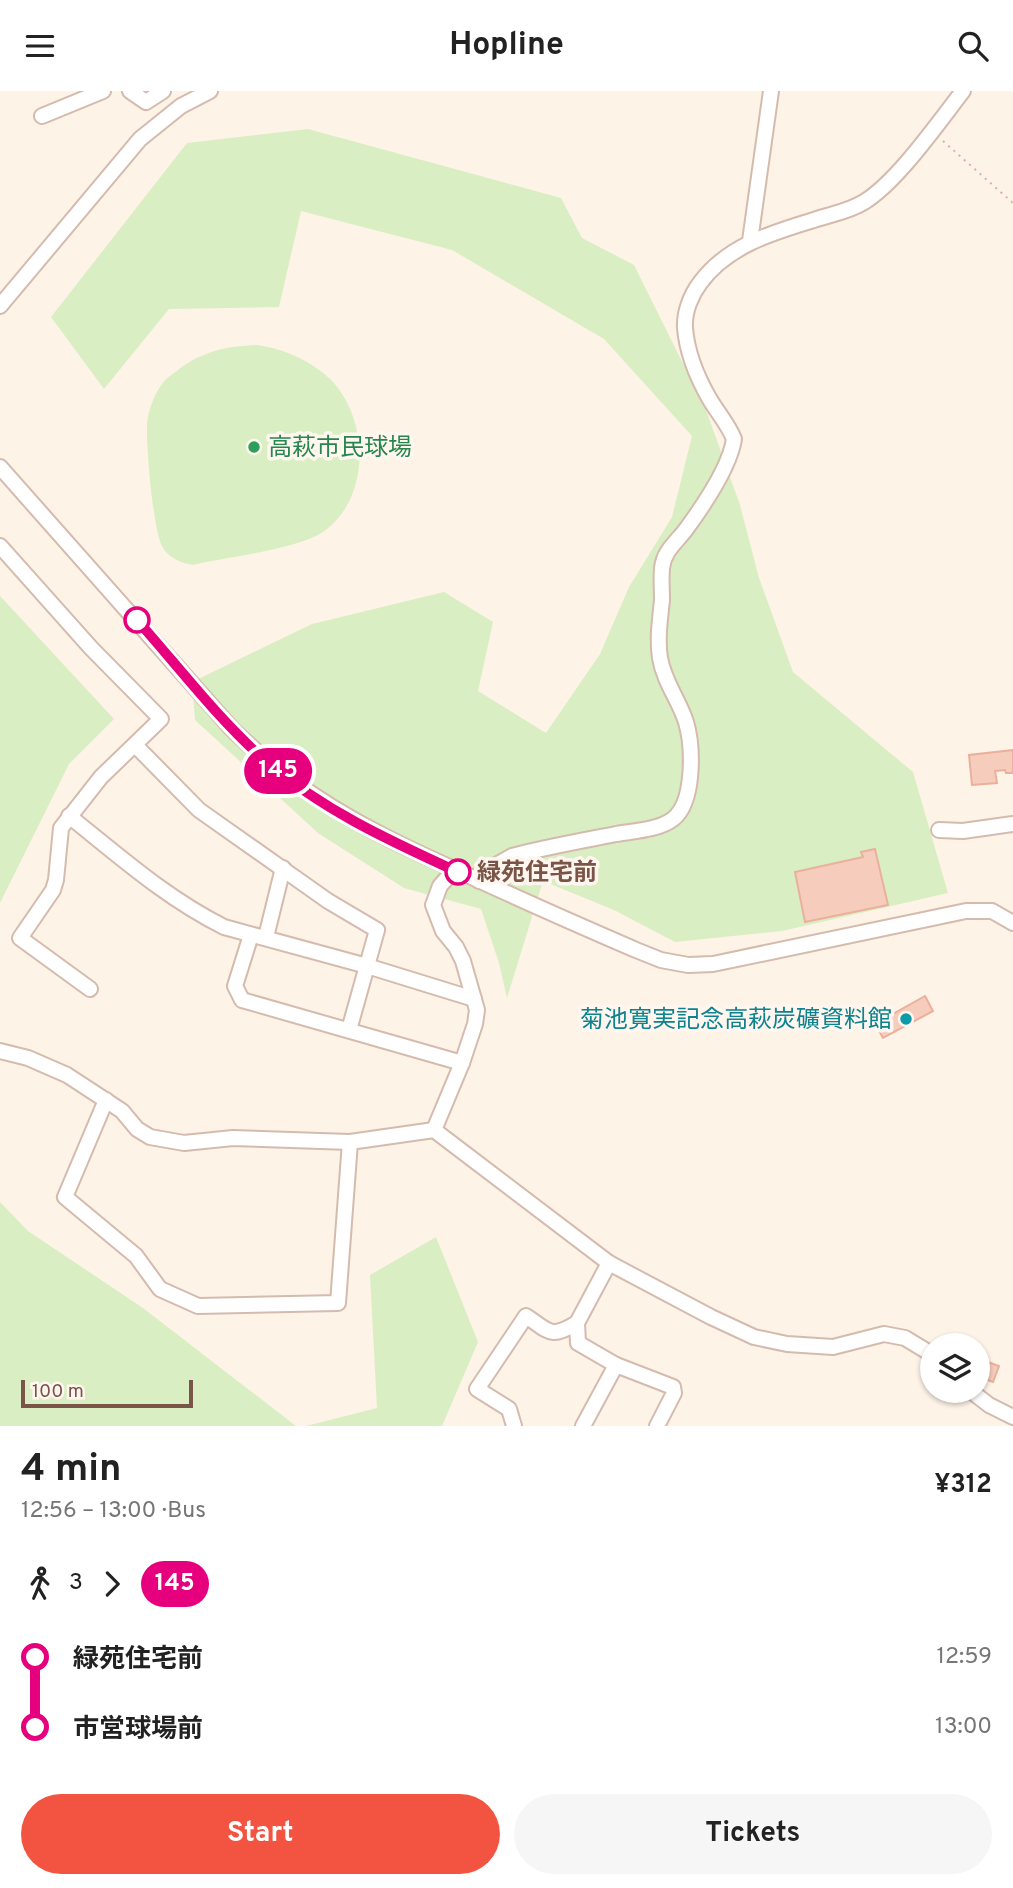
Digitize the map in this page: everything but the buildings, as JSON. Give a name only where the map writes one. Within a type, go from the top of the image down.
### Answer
[{"type":"street","points":[[42,116],[103,91]]},
{"type":"street","points":[[130,91],[146,102],[163,91]]},
{"type":"street","points":[[0,306],[140,139],[181,106],[209,91]]},
{"type":"street","points":[[750,241],[771,91]]},
{"type":"street","points":[[479,881],[496,865],[512,856],[637,830],[672,820],[679,812],[690,776],[689,737],[680,710],[666,683],[658,636],[662,569],[668,550],[703,503],[724,465],[734,439],[694,367],[685,319],[697,288],[713,266],[750,241],[840,214],[864,202],[883,187],[963,91]]},
{"type":"street","points":[[0,467],[232,729],[260,756],[324,804],[406,849],[636,950],[661,960],[688,965],[741,959],[966,911],[992,911],[1013,923]]},
{"type":"street","points":[[0,546],[91,648],[161,719],[101,777],[61,828],[53,890],[20,938],[90,989]]},
{"type":"street","points":[[136,746],[199,810],[328,901],[377,930],[349,1030]]},
{"type":"street","points":[[69,816],[153,884],[224,927],[474,999]]},
{"type":"street","points":[[939,830],[963,831],[1013,824]]},
{"type":"street","points":[[283,869],[258,936],[235,986],[242,999],[462,1063]]},
{"type":"street","points":[[434,1130],[462,1063],[477,1010],[463,961],[443,931],[433,905],[440,886],[454,870]]},
{"type":"street","points":[[0,1051],[28,1058],[67,1075],[122,1111],[137,1129],[150,1137],[184,1143],[233,1138],[350,1142],[434,1130],[609,1263],[754,1337],[787,1345],[833,1347],[884,1334],[905,1338],[920,1347]]},
{"type":"street","points":[[106,1100],[65,1197],[136,1256],[160,1289],[198,1306],[338,1303],[350,1142]]},
{"type":"street","points":[[609,1263],[577,1323],[578,1343],[616,1365],[673,1387],[674,1394],[657,1426]]},
{"type":"street","points":[[514,1426],[509,1409],[477,1389],[526,1316],[552,1333],[560,1333],[577,1323]]},
{"type":"street","points":[[583,1426],[616,1365]]},
{"type":"street","points":[[986,1403],[1013,1417]]},
{"type":"path","points":[[932,131],[1013,204]]},
{"type":"green space","points":[[308,129],[561,198],[582,238],[634,265],[706,410],[740,505],[759,578],[793,672],[913,772],[948,893],[782,931],[675,942],[614,910],[543,881],[507,998],[499,963],[481,909],[404,888],[318,833],[195,720],[192,682],[312,624],[444,592],[493,622],[478,691],[546,733],[600,654],[629,587],[672,517],[692,436],[604,339],[452,250],[301,211],[279,307],[169,309],[104,389],[51,317],[187,143]]},
{"type":"green space","name":"高萩市民球場","points":[[258,345],[284,351],[299,358],[322,372],[337,387],[349,406],[356,427],[359,450],[353,494],[342,513],[327,529],[315,536],[263,551],[193,565],[184,563],[168,554],[159,537],[148,450],[147,424],[150,409],[164,382],[197,358],[216,351]]},
{"type":"green space","points":[[0,596],[114,719],[69,764],[0,903]]},
{"type":"green space","points":[[0,1202],[28,1231],[143,1308],[296,1426],[0,1426]]},
{"type":"green space","points":[[436,1237],[478,1342],[442,1426],[306,1426],[377,1408],[370,1275]]},
{"type":"bus line","name":"145","points":[[137,620],[232,729],[289,779],[324,804],[366,828],[458,872]]},
{"type":"place","name":"高萩市民球場","points":[[254,447]]},
{"type":"place","name":"緑苑住宅前","points":[[458,872]]},
{"type":"place","name":"菊池寛実記念高萩炭礦資料館","points":[[906,1019]]}]
